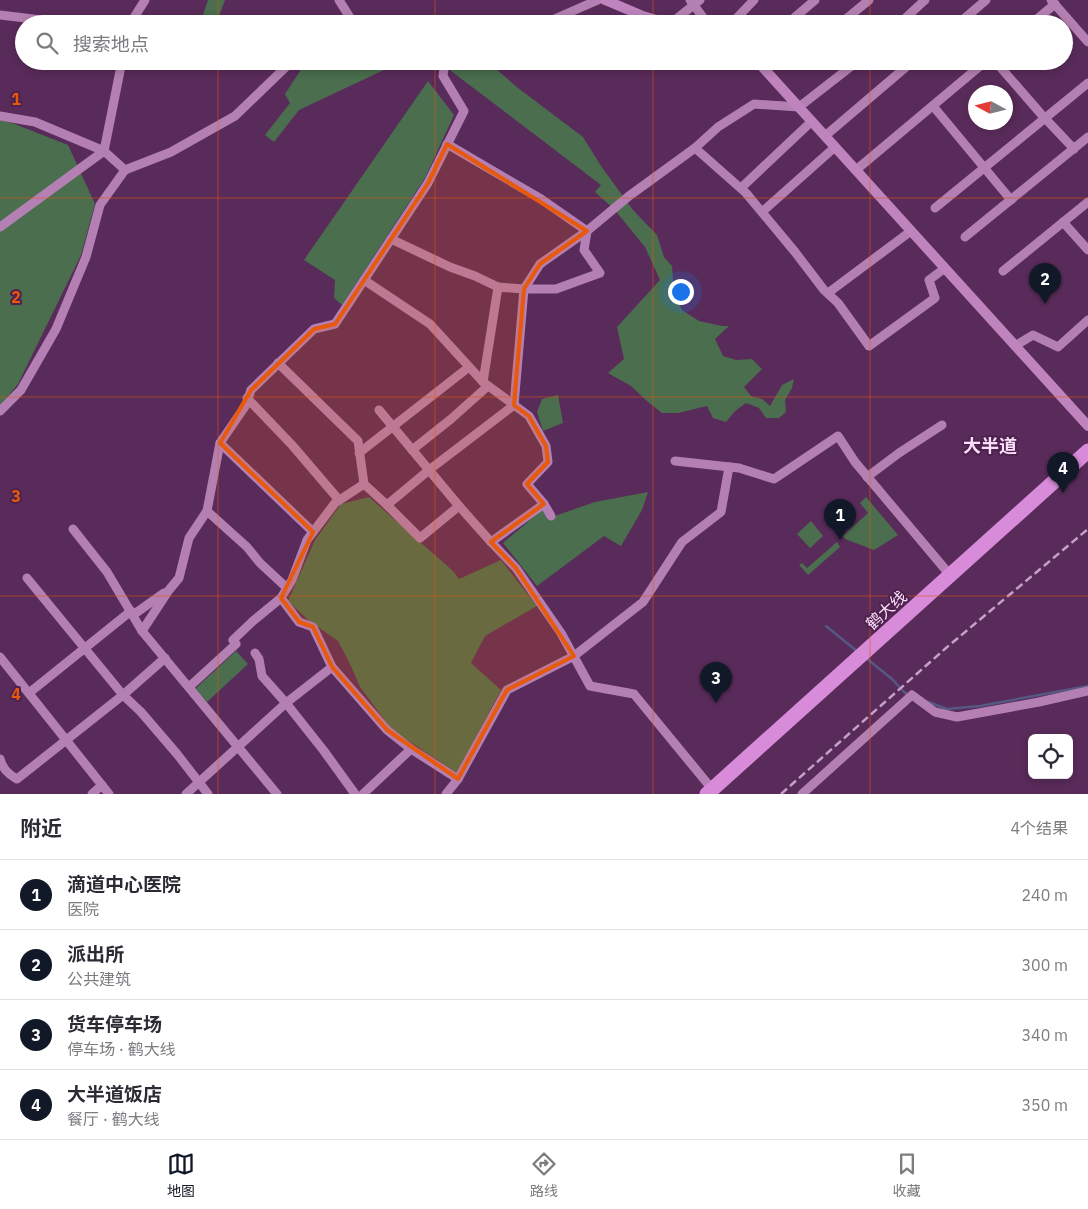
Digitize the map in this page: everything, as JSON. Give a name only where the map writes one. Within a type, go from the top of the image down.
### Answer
[{"type":"highway","name":"鹤大线","points":[[709,791],[1088,452]]},
{"type":"street","points":[[136,15],[145,0]]},
{"type":"street","points":[[339,0],[348,15]]},
{"type":"street","points":[[564,15],[598,0]]},
{"type":"street","points":[[605,0],[641,15]]},
{"type":"street","points":[[740,15],[754,0]]},
{"type":"street","points":[[798,15],[815,0]]},
{"type":"street","points":[[851,15],[869,0]]},
{"type":"street","points":[[909,15],[925,0]]},
{"type":"street","points":[[968,15],[986,0]]},
{"type":"street","points":[[680,15],[694,2],[702,15]]},
{"type":"street","points":[[1040,15],[1053,2],[1064,15]]},
{"type":"street","points":[[0,15],[15,17]]},
{"type":"street","points":[[1073,25],[1088,42]]},
{"type":"street","points":[[0,227],[104,151],[120,70]]},
{"type":"street","points":[[0,411],[21,390],[56,329],[86,257],[100,205],[125,170],[172,152],[235,116],[283,70]]},
{"type":"street","points":[[142,631],[179,578],[189,538],[207,511],[220,443],[246,405],[251,390],[314,329],[334,324],[428,183],[464,111],[443,76],[444,70]]},
{"type":"street","points":[[765,70],[1088,426]]},
{"type":"street","points":[[388,506],[429,470],[514,405],[524,289],[540,264],[587,231],[629,196],[695,148],[718,128],[754,104],[798,107],[846,70]]},
{"type":"street","points":[[825,136],[902,70]]},
{"type":"street","points":[[856,170],[975,70]]},
{"type":"street","points":[[1002,70],[1074,149]]},
{"type":"street","points":[[935,208],[1088,83]]},
{"type":"street","points":[[933,106],[1010,200]]},
{"type":"street","points":[[0,116],[35,122],[104,151],[125,170]]},
{"type":"street","points":[[741,188],[812,121]]},
{"type":"street","points":[[965,237],[1088,137]]},
{"type":"street","points":[[448,144],[541,199],[587,231]]},
{"type":"street","points":[[762,212],[835,147]]},
{"type":"street","points":[[695,148],[741,188],[838,303],[869,346],[935,298],[929,280],[945,268]]},
{"type":"street","points":[[1003,271],[1088,202]]},
{"type":"street","points":[[1062,222],[1088,250]]},
{"type":"street","points":[[391,239],[498,287],[524,289],[556,288],[600,274],[584,250],[587,231]]},
{"type":"street","points":[[828,293],[912,231]]},
{"type":"street","points":[[364,280],[430,324],[485,384],[530,416],[546,446],[548,462],[527,484],[544,504],[551,516]]},
{"type":"street","points":[[412,450],[451,419],[485,384],[498,287]]},
{"type":"street","points":[[1015,346],[1034,335],[1058,347],[1088,320]]},
{"type":"street","points":[[278,363],[358,441],[364,484],[420,538],[459,506]]},
{"type":"street","points":[[359,453],[469,367]]},
{"type":"street","points":[[248,398],[292,445],[339,500]]},
{"type":"street","points":[[379,410],[392,428],[459,506],[516,568],[561,633],[590,686],[634,694],[709,791]]},
{"type":"street","points":[[867,477],[942,425]]},
{"type":"street","points":[[675,461],[729,466],[774,479],[838,436],[867,477],[950,575]]},
{"type":"street","points":[[220,443],[313,532]]},
{"type":"street","points":[[446,794],[458,779],[508,690],[574,656],[643,602],[682,542],[721,512],[729,466]]},
{"type":"street","points":[[189,687],[236,644],[233,640],[281,598],[292,580],[307,540],[334,503],[364,484]]},
{"type":"street","points":[[491,542],[544,504]]},
{"type":"street","points":[[207,511],[247,547],[260,563],[287,588]]},
{"type":"street","points":[[73,529],[107,572],[142,631],[278,794]]},
{"type":"street","points":[[27,578],[123,695],[141,712],[166,741],[208,794]]},
{"type":"street","points":[[29,694],[85,648],[132,613],[169,590]]},
{"type":"street","points":[[281,598],[299,622],[313,627],[332,667],[387,730],[411,749],[458,779]]},
{"type":"street","points":[[255,653],[259,659],[262,676],[324,751],[355,794]]},
{"type":"street","points":[[0,657],[109,794]]},
{"type":"street","points":[[0,759],[3,769],[17,779],[123,695],[165,658]]},
{"type":"street","points":[[186,794],[286,704],[332,667]]},
{"type":"street","points":[[802,794],[912,695],[935,712],[958,717],[1088,691]]},
{"type":"street","points":[[363,794],[411,749]]},
{"type":"street","points":[[92,794],[102,785]]},
{"type":"highlighted area","points":[[447,144],[587,231],[540,264],[524,289],[514,405],[529,416],[546,446],[548,462],[527,484],[544,504],[491,542],[516,568],[574,656],[507,690],[458,779],[387,730],[332,667],[313,627],[299,622],[281,598],[313,532],[220,443],[251,390],[314,329],[335,324],[428,183]]},
{"type":"green space","points":[[208,0],[225,0],[219,15],[203,15]]},
{"type":"green space","points":[[301,70],[384,70],[299,110],[274,142],[265,135],[290,103],[285,94]]},
{"type":"green space","points":[[497,70],[583,137],[601,166],[633,210],[657,235],[664,257],[672,266],[674,293],[682,310],[699,321],[729,326],[715,339],[723,356],[736,360],[752,359],[762,369],[744,387],[751,396],[762,399],[770,406],[782,385],[794,379],[792,388],[785,400],[786,412],[779,418],[766,418],[759,408],[746,403],[735,411],[726,422],[713,418],[707,406],[678,413],[662,413],[631,386],[608,373],[624,359],[617,327],[660,280],[645,247],[614,209],[595,192],[601,185],[451,71]]},
{"type":"green space","points":[[428,81],[454,115],[425,178],[342,305],[334,298],[335,280],[304,260]]},
{"type":"green space","points":[[0,120],[68,145],[95,204],[81,255],[18,384],[0,406]]},
{"type":"green space","points":[[558,395],[563,423],[543,431],[537,412],[542,399]]},
{"type":"green space","points":[[648,492],[642,510],[621,546],[604,536],[537,586],[503,543],[542,510],[549,518],[595,502]]},
{"type":"green space","points":[[369,497],[453,571],[459,579],[501,560],[537,606],[485,636],[471,663],[501,690],[457,773],[392,730],[360,687],[338,641],[308,620],[288,601],[315,540],[341,504]]},
{"type":"green space","points":[[866,497],[898,535],[874,550],[845,539],[843,536],[868,513],[860,503]]},
{"type":"green space","points":[[811,521],[823,536],[810,548],[797,534]]},
{"type":"green space","points":[[837,542],[840,547],[808,575],[799,565],[802,563],[807,568]]},
{"type":"green space","points":[[236,651],[248,664],[207,702],[195,689]]},
{"type":"waterway","points":[[826,626],[858,652]]},
{"type":"waterway","points":[[866,658],[892,679],[905,693],[910,695]]},
{"type":"waterway","points":[[926,701],[947,709],[980,706],[1088,686]]},
{"type":"railway","points":[[781,794],[946,648],[1088,529]]},
{"type":"place","name":"派出所","points":[[1045,304]]},
{"type":"place","name":"大半道饭店","points":[[1063,493]]},
{"type":"place","name":"滴道中心医院","points":[[840,540]]},
{"type":"place","name":"货车停车场","points":[[716,703]]},
{"type":"district","name":"大半道","points":[[990,445]]}]
